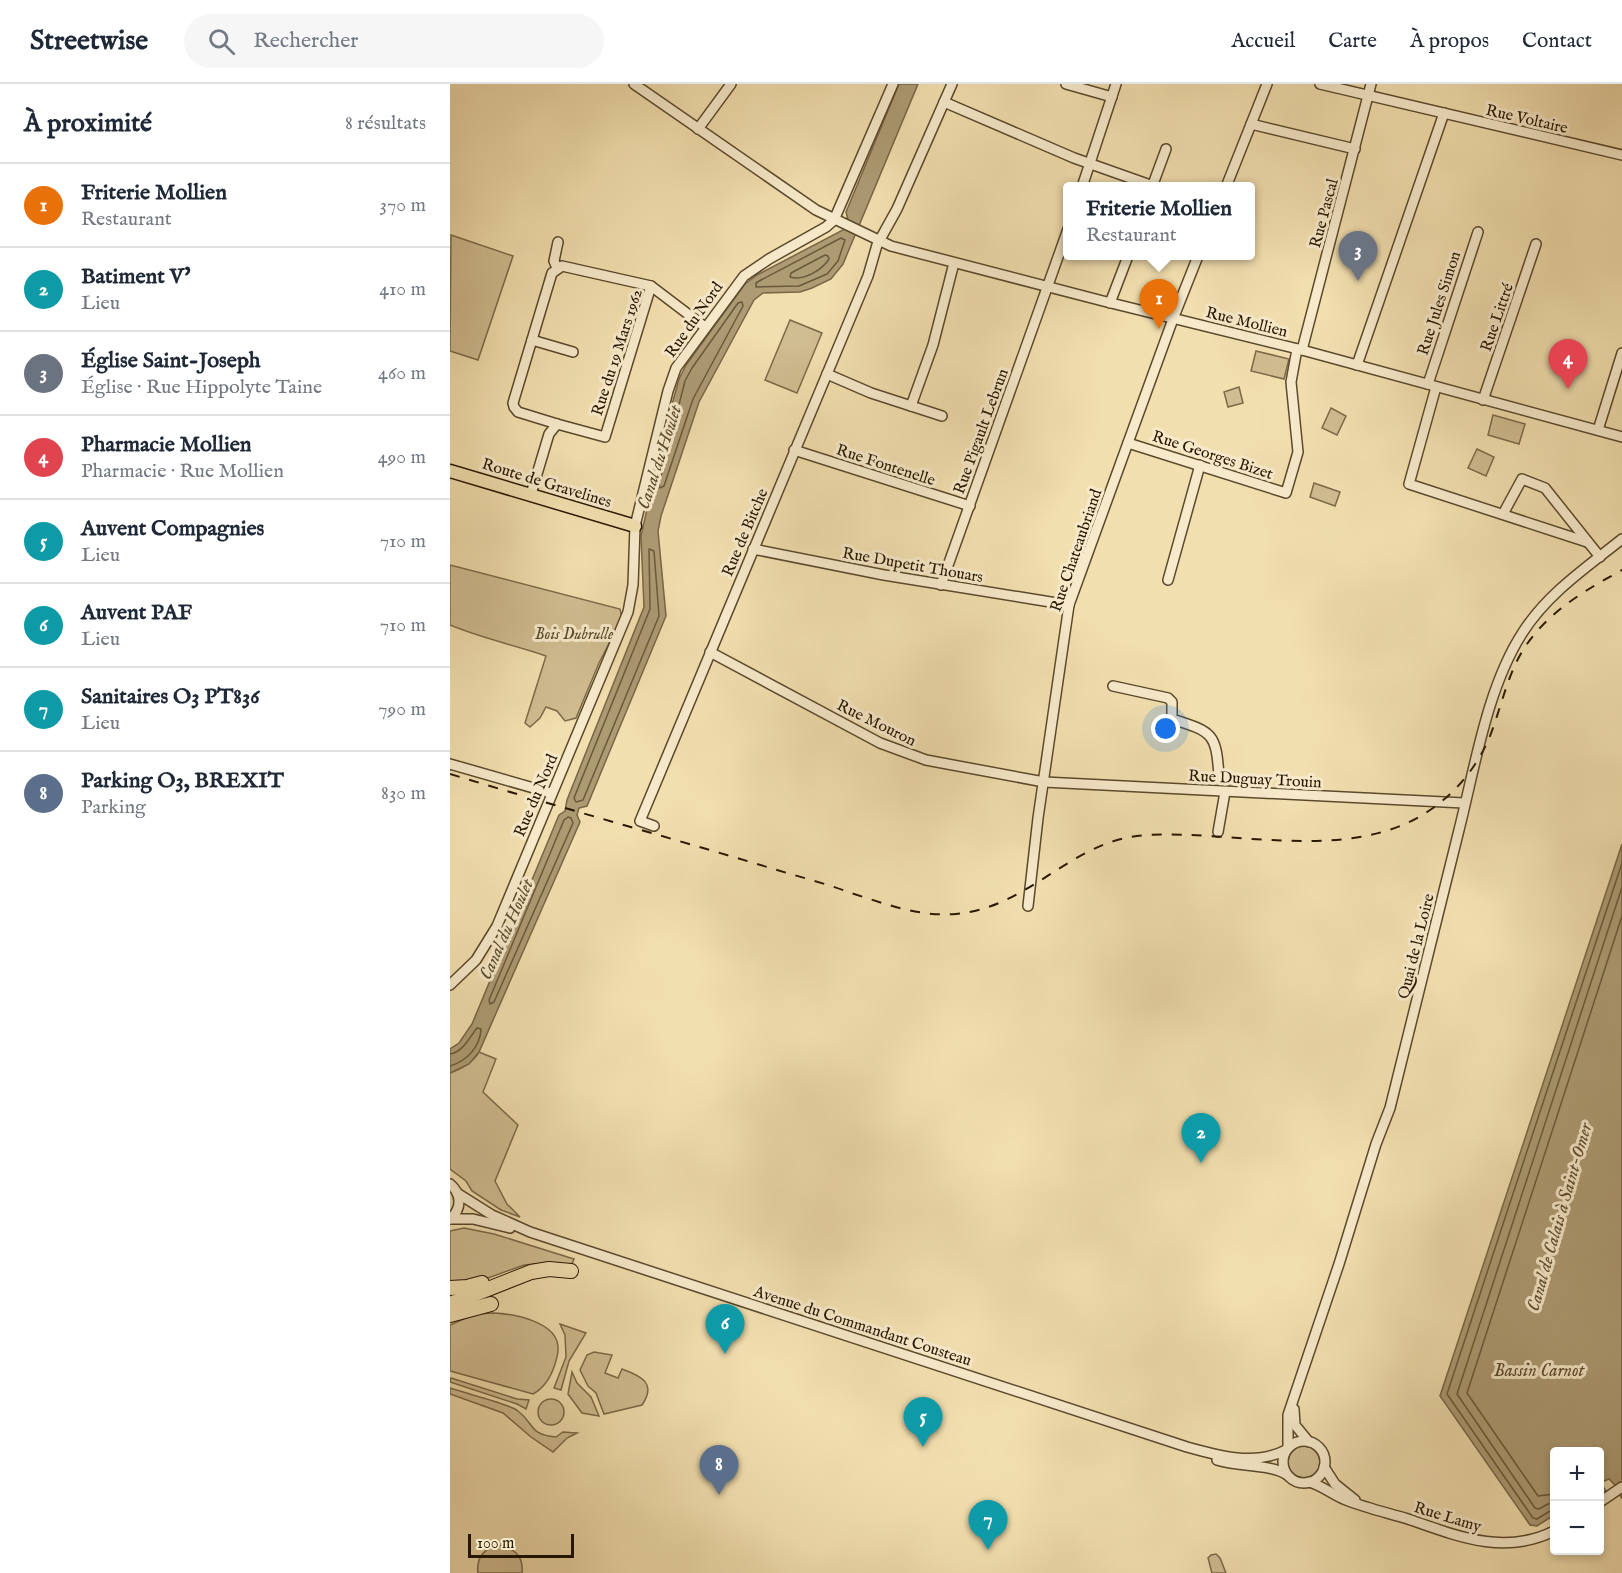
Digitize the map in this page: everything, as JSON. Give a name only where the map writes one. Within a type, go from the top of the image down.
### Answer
[{"type":"highway","points":[[450,1288],[476,1285],[519,1269],[534,1266],[571,1271],[549,1269],[531,1272],[450,1304]]},
{"type":"highway","points":[[450,1315],[491,1304]]},
{"type":"main road","name":"Route de Gravelines","points":[[450,471],[635,526]]},
{"type":"street","name":"Rue Mollien","points":[[634,84],[811,207],[879,241],[954,263],[1357,365],[1622,437]]},
{"type":"street","points":[[698,129],[731,84]]},
{"type":"street","points":[[834,220],[893,84]]},
{"type":"street","name":"Rue de Bitche","points":[[654,826],[640,820],[871,269],[879,241],[897,209],[952,84]]},
{"type":"street","points":[[1066,84],[1112,97]]},
{"type":"street","points":[[1083,182],[1116,84]]},
{"type":"street","points":[[1228,182],[1268,84]]},
{"type":"street","name":"Rue Voltaire","points":[[1320,84],[1622,156]]},
{"type":"street","name":"Rue Pascal","points":[[1299,350],[1371,84]]},
{"type":"street","points":[[944,102],[1089,164],[1141,182]]},
{"type":"street","points":[[1357,365],[1444,114]]},
{"type":"street","points":[[1251,124],[1355,149]]},
{"type":"street","points":[[1154,182],[1166,149]]},
{"type":"street","name":"Rue du Nord","points":[[450,985],[473,964],[494,932],[628,612],[633,585],[635,526],[671,379],[682,358],[739,281],[749,271],[826,227],[834,220]]},
{"type":"street","name":"Rue Jules Simon","points":[[1478,232],[1432,385],[1409,484],[1503,514]]},
{"type":"street","points":[[557,267],[554,261],[558,242]]},
{"type":"street","name":"Rue Pigault Lebrun","points":[[941,585],[1063,244]]},
{"type":"street","name":"Rue Littré","points":[[1483,399],[1536,244]]},
{"type":"street","points":[[1110,303],[1126,260]]},
{"type":"street","name":"Rue Chateaubriand","points":[[1028,906],[1069,605],[1196,260]]},
{"type":"street","points":[[911,406],[933,345],[954,263]]},
{"type":"street","points":[[531,494],[549,434],[557,424],[518,412],[513,404],[552,273],[557,267],[562,266],[651,286]]},
{"type":"street","name":"Rue du 19 Mars 1962","points":[[557,424],[605,437],[651,286],[705,327]]},
{"type":"street","points":[[532,340],[573,352]]},
{"type":"street","name":"Rue Georges Bizet","points":[[1128,442],[1286,493],[1298,452],[1291,382],[1299,350]]},
{"type":"street","points":[[1598,430],[1622,353]]},
{"type":"street","points":[[827,374],[862,390],[942,416]]},
{"type":"street","name":"Rue Fontenelle","points":[[794,450],[969,506]]},
{"type":"street","points":[[1168,580],[1200,465]]},
{"type":"street","points":[[1587,542],[1503,514],[1522,479],[1545,488],[1600,557]]},
{"type":"street","name":"Quai de la Loire","points":[[1287,1449],[1287,1420],[1390,1108],[1475,758],[1505,666],[1528,624],[1548,600],[1622,539]]},
{"type":"street","name":"Rue Dupetit Thouars","points":[[753,549],[941,585],[1069,605]]},
{"type":"street","name":"Rue Mouron","points":[[710,652],[897,751],[942,764],[1044,782]]},
{"type":"street","points":[[1113,686],[1168,698],[1172,702],[1172,719],[1200,728],[1214,742],[1217,747],[1219,776],[1226,781]]},
{"type":"street","points":[[450,764],[551,794]]},
{"type":"street","name":"Rue Duguay Trouin","points":[[1044,782],[1464,803]]},
{"type":"street","points":[[1218,832],[1225,792]]},
{"type":"street","name":"Avenue du Commandant Cousteau","points":[[450,1184],[457,1193],[492,1215],[530,1232]]},
{"type":"street","points":[[450,1219],[459,1206],[457,1193]]},
{"type":"street","name":"Avenue du Commandant Cousteau","points":[[450,1219],[473,1219],[530,1232],[1187,1447],[1239,1458],[1267,1457],[1287,1449]]},
{"type":"street","name":"Quai de la Loire","points":[[1296,1397],[1294,1423],[1308,1442]]},
{"type":"street","points":[[1297,1442],[1308,1442],[1320,1450],[1324,1459],[1324,1467],[1319,1477],[1309,1482],[1297,1482],[1286,1474],[1283,1461],[1287,1449],[1297,1442]]},
{"type":"street","name":"Avenue du Commandant Cousteau","points":[[1187,1447],[1220,1462],[1274,1469],[1286,1474]]},
{"type":"street","name":"Rue Lamy","points":[[1324,1467],[1329,1477],[1341,1489],[1368,1506]]},
{"type":"street","name":"Rue Lamy","points":[[1309,1482],[1345,1500],[1470,1540],[1490,1544],[1526,1541],[1550,1532]]},
{"type":"street","points":[[1600,1501],[1622,1487]]},
{"type":"green space","points":[[451,235],[513,256],[478,360],[450,351]]},
{"type":"green space","points":[[790,320],[822,333],[797,393],[765,380]]},
{"type":"green space","points":[[1256,351],[1289,359],[1284,379],[1251,371]]},
{"type":"green space","points":[[1239,387],[1243,403],[1228,407],[1224,392]]},
{"type":"green space","points":[[1331,408],[1346,416],[1337,435],[1322,428]]},
{"type":"green space","points":[[1493,415],[1525,424],[1519,444],[1488,435]]},
{"type":"green space","points":[[1477,449],[1494,457],[1486,476],[1468,468]]},
{"type":"green space","points":[[1314,483],[1340,492],[1335,506],[1310,497]]},
{"type":"green space","name":"Bois Dubrulle","points":[[450,565],[620,609],[622,618],[599,663],[576,718],[565,721],[557,711],[546,707],[540,718],[530,727],[525,723],[546,656],[450,625]]},
{"type":"green space","points":[[479,1052],[496,1059],[483,1092],[518,1125],[495,1181],[507,1204],[520,1217],[501,1210],[472,1191],[466,1181],[450,1169],[450,1073],[466,1065]]},
{"type":"green space","points":[[464,1228],[494,1234],[574,1259],[572,1264],[524,1265],[477,1282],[450,1284],[450,1231]]},
{"type":"green space","points":[[494,1313],[534,1321],[544,1326],[557,1340],[558,1354],[555,1364],[544,1385],[537,1392],[533,1394],[450,1371],[450,1325],[475,1314]]},
{"type":"green space","points":[[560,1324],[586,1333],[569,1361],[561,1390],[554,1388],[566,1357],[565,1335]]},
{"type":"green space","points":[[594,1352],[612,1355],[605,1373],[618,1378],[622,1369],[645,1381],[648,1391],[642,1405],[604,1414],[596,1393],[588,1386],[580,1370],[587,1355]]},
{"type":"green space","points":[[572,1372],[577,1383],[591,1397],[599,1416],[582,1413],[568,1394]]},
{"type":"green space","points":[[451,1378],[517,1399],[529,1400],[526,1409],[450,1382]]},
{"type":"green space","points":[[450,1388],[513,1408],[541,1434],[556,1437],[563,1432],[577,1433],[567,1438],[553,1452],[503,1413],[450,1394]]},
{"type":"green space","points":[[551,1399],[560,1403],[564,1412],[560,1421],[551,1425],[542,1421],[538,1412],[542,1403]]},
{"type":"green space","points":[[1304,1446],[1315,1451],[1320,1462],[1315,1473],[1304,1478],[1293,1473],[1288,1462],[1293,1451]]},
{"type":"green space","points":[[496,1545],[508,1547],[516,1553],[521,1562],[522,1573],[478,1573],[481,1556]]},
{"type":"green space","points":[[1216,1554],[1226,1573],[1212,1573],[1208,1558]]},
{"type":"water","name":"Canal du Houlet","points":[[899,84],[918,84],[843,264],[831,279],[812,288],[800,292],[763,293],[754,300],[699,402],[658,531],[666,616],[587,806],[579,808],[577,815],[580,822],[479,1052],[469,1064],[450,1073],[450,1049],[459,1043],[472,1024],[559,815],[565,811],[567,800],[644,607],[641,536],[663,437],[679,379],[686,365],[745,284],[757,275],[843,230],[848,220],[846,212]]},
{"type":"water","name":"Bassin Carnot","points":[[1622,844],[1622,1499],[1609,1479],[1604,1481],[1604,1447],[1550,1447],[1550,1518],[1537,1526],[1530,1525],[1440,1396]]},
{"type":"railway","points":[[450,774],[890,905],[929,914],[956,914],[983,909],[1007,899],[1073,860],[1120,839],[1147,835],[1182,835],[1293,841],[1330,840],[1365,836],[1399,826],[1430,810],[1461,783],[1477,762],[1489,738],[1514,668],[1523,650],[1543,624],[1567,604],[1622,570]]},
{"type":"place","name":"Église Saint-Joseph","points":[[1358,281]]},
{"type":"place","name":"Friterie Mollien","points":[[1159,329]]},
{"type":"place","name":"Pharmacie Mollien","points":[[1568,389]]},
{"type":"place","name":"Batiment V'","points":[[1201,1163]]},
{"type":"place","name":"Auvent PAF","points":[[725,1354]]},
{"type":"place","name":"Auvent Compagnies","points":[[923,1447]]},
{"type":"place","name":"Parking O3, BREXIT","points":[[719,1495]]},
{"type":"place","name":"Sanitaires O3 PT836","points":[[988,1550]]},
{"type":"water label","name":"Canal de Calais à Saint-Omer","points":[[1559,1217]]}]
